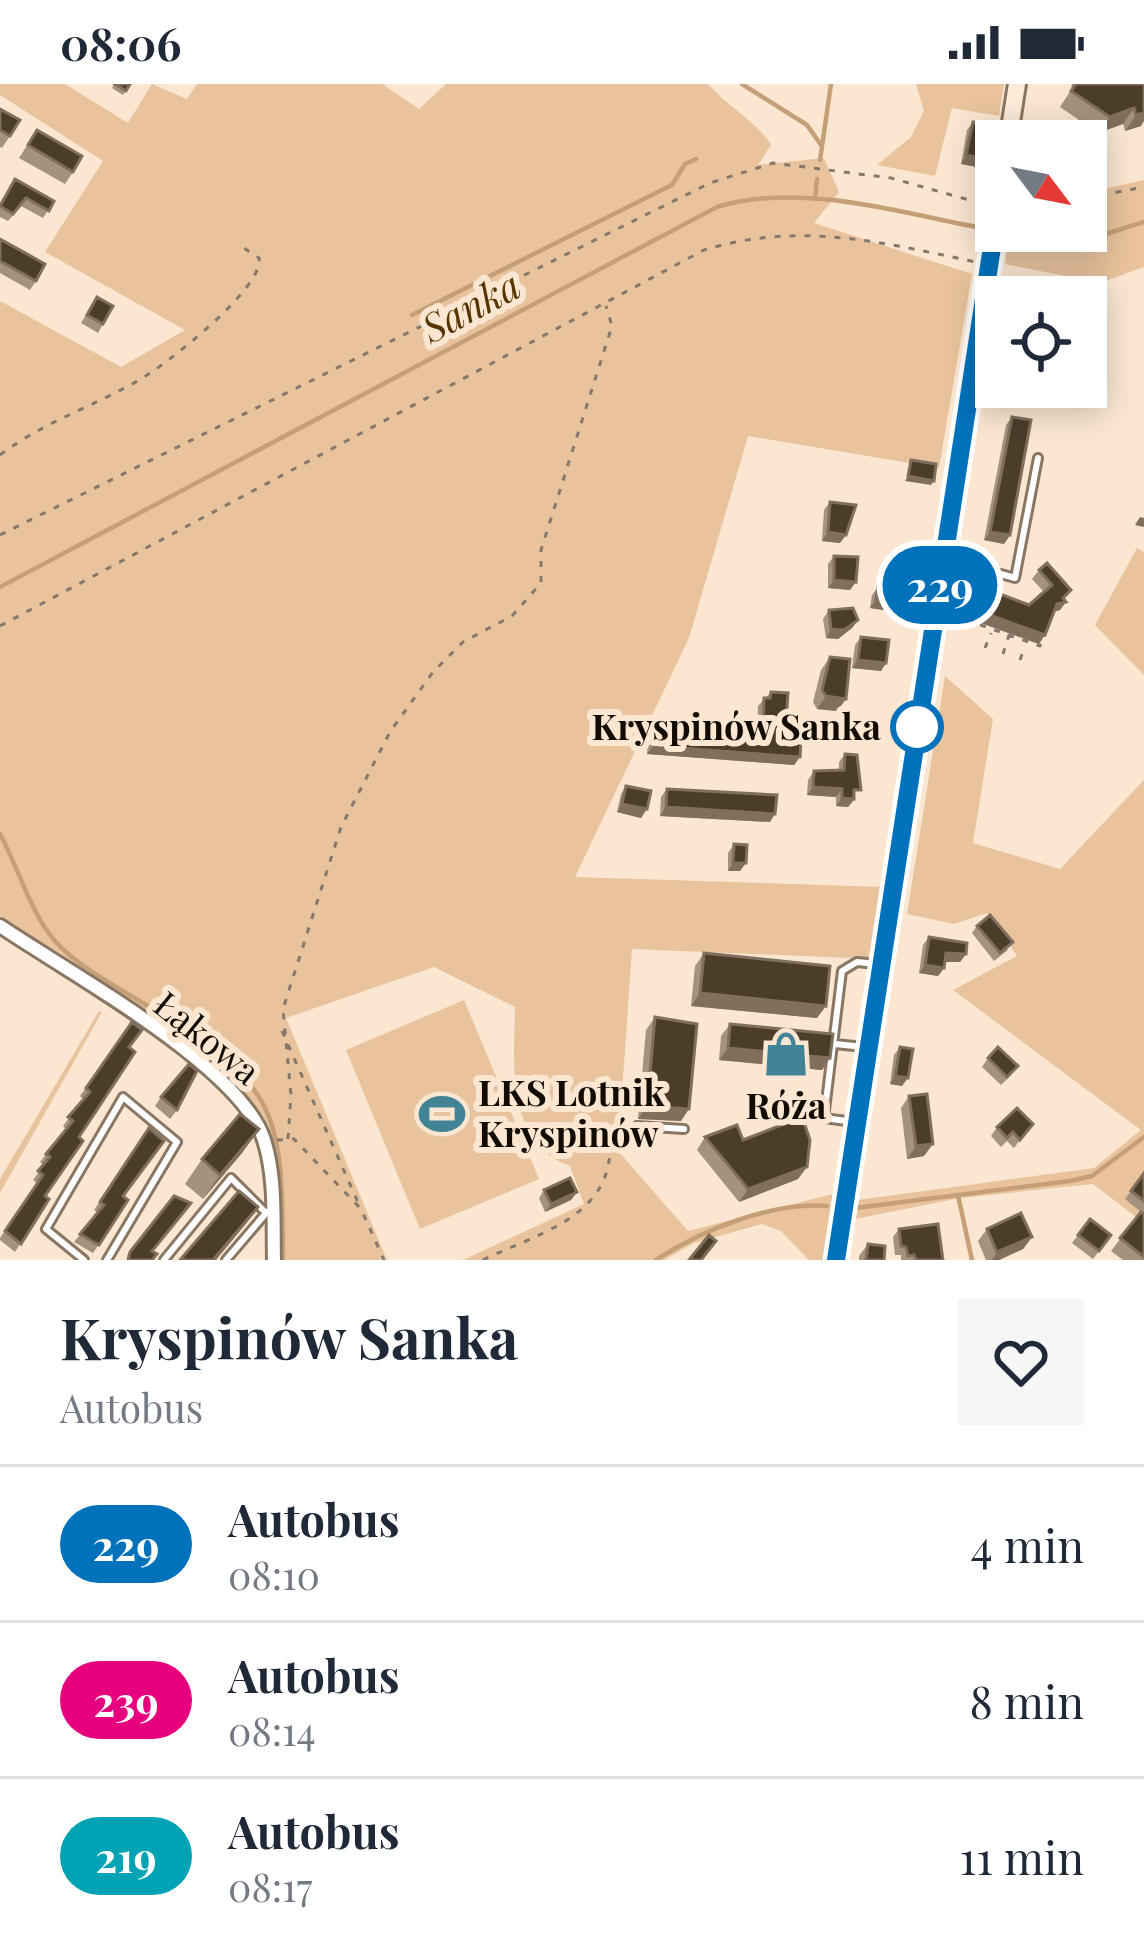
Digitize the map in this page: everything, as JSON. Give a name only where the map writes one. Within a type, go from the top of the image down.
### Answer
[{"type":"main road","points":[[1011,120],[1017,84]]},
{"type":"main road","points":[[836,1260],[990,252]]},
{"type":"street","name":"Łąkowa","points":[[0,926],[166,1039],[239,1097],[264,1139],[274,1260]]},
{"type":"lane","points":[[944,558],[1015,578],[1038,458]]},
{"type":"lane","points":[[858,1123],[824,1118],[842,971],[857,962],[880,964]]},
{"type":"lane","points":[[834,1043],[868,1048]]},
{"type":"lane","points":[[84,1260],[46,1229],[123,1097],[177,1142],[107,1260]]},
{"type":"lane","points":[[637,1126],[684,1129]]},
{"type":"lane","points":[[164,1260],[231,1178],[269,1209],[226,1260]]},
{"type":"path","points":[[0,535],[710,183],[773,163],[891,178],[975,207]]},
{"type":"path","points":[[1107,194],[1144,187]]},
{"type":"path","points":[[0,626],[704,250],[756,234],[832,235],[990,259]]},
{"type":"path","points":[[0,454],[32,430],[140,380],[182,350],[256,279],[259,258],[238,244]]},
{"type":"path","points":[[289,1138],[291,1095],[281,1030],[341,827],[390,732],[433,672],[463,642],[512,616],[541,583],[542,550],[611,326],[605,304]]},
{"type":"path","points":[[987,599],[1049,621],[1040,646],[1026,642],[978,624],[987,599]]},
{"type":"path","points":[[985,648],[992,629]]},
{"type":"path","points":[[1003,654],[1009,637]]},
{"type":"path","points":[[1020,660],[1026,642]]},
{"type":"path","points":[[281,1030],[384,1260]]},
{"type":"path","points":[[483,1260],[565,1223],[591,1204],[609,1177],[610,1149],[637,1126]]},
{"type":"path","points":[[273,1141],[289,1138],[300,1143],[361,1210]]},
{"type":"shaded area","points":[[0,84],[65,84],[128,123],[152,84],[187,99],[197,84],[382,84],[419,109],[446,84],[708,84],[771,145],[758,165],[824,158],[839,192],[814,223],[972,274],[939,468],[748,436],[689,638],[575,877],[885,887],[874,959],[632,949],[618,1151],[688,1231],[833,1194],[823,1260],[809,1260],[781,1231],[762,1224],[694,1243],[664,1260],[463,1260],[584,1204],[570,1166],[549,1155],[524,1120],[515,1075],[515,1007],[434,967],[286,1018],[387,1260],[278,1260],[276,1162],[269,1132],[252,1103],[225,1074],[150,1014],[0,916],[0,301],[121,367],[185,330],[45,252],[103,161],[0,95]]},
{"type":"shaded area","points":[[916,84],[1004,84],[999,116],[952,108],[935,176],[877,165],[911,137],[924,111]]},
{"type":"shaded area","points":[[1144,180],[1144,267],[1107,280],[1107,276],[1065,276],[1005,264],[1007,252],[1107,252],[1107,188]]},
{"type":"shaded area","points":[[1137,548],[1144,552],[1144,675],[1095,625]]},
{"type":"shaded area","points":[[945,676],[993,719],[973,843],[1060,869],[1144,780],[1144,1223],[1093,1184],[960,1198],[855,1219],[858,1200],[1094,1168],[1141,1130],[953,990],[1017,956],[987,913],[954,924],[907,914]]},
{"type":"shaded area","name":"LKS Lotnik Kryspinów","points":[[464,1000],[539,1179],[420,1229],[346,1050]]},
{"type":"shaded area","points":[[102,1012],[0,1193],[0,1179]]},
{"type":"building","points":[[1076,84],[1144,84],[1144,113],[1136,115],[1134,108],[1110,117],[1071,91]]},
{"type":"building","points":[[0,109],[20,120],[10,136],[0,130]]},
{"type":"building","points":[[973,122],[975,122],[975,157],[966,155]]},
{"type":"building","points":[[37,130],[82,156],[73,172],[28,145]]},
{"type":"building","points":[[15,179],[54,201],[49,211],[26,198],[13,214],[0,206]]},
{"type":"building","points":[[0,239],[45,264],[36,281],[0,261]]},
{"type":"building","points":[[97,297],[113,306],[103,324],[87,315]]},
{"type":"building","points":[[1012,417],[1031,420],[1010,535],[990,532]]},
{"type":"building","points":[[911,460],[936,464],[934,481],[908,476]]},
{"type":"building","points":[[830,502],[856,505],[846,535],[828,532]]},
{"type":"building","points":[[834,556],[858,557],[856,582],[834,580]]},
{"type":"building","points":[[1047,563],[1071,590],[1063,598],[1066,602],[1057,604],[1045,635],[987,614],[995,592],[1029,605],[1052,585],[1039,570]]},
{"type":"building","points":[[878,587],[899,589],[897,602],[876,600]]},
{"type":"building","points":[[853,608],[858,620],[844,630],[831,629],[829,610]]},
{"type":"building","points":[[861,637],[889,640],[886,663],[858,660]]},
{"type":"building","points":[[830,657],[850,659],[846,699],[826,696],[822,690]]},
{"type":"building","points":[[771,692],[788,693],[785,738],[801,739],[800,757],[653,746],[654,730],[763,737],[764,698],[770,698]]},
{"type":"building","points":[[845,754],[857,755],[861,790],[854,790],[854,799],[842,798],[842,789],[813,787],[814,771],[844,770]]},
{"type":"building","points":[[626,786],[651,791],[647,809],[622,804]]},
{"type":"building","points":[[667,789],[777,795],[775,814],[666,807]]},
{"type":"building","points":[[734,844],[747,845],[746,863],[733,863]]},
{"type":"building","points":[[990,915],[1013,942],[1000,953],[977,926]]},
{"type":"building","points":[[929,937],[967,943],[966,954],[946,953],[944,968],[925,965]]},
{"type":"building","points":[[704,953],[830,966],[826,1006],[700,993]]},
{"type":"building","points":[[655,1017],[697,1024],[689,1109],[647,1106]]},
{"type":"building","points":[[132,1022],[142,1030],[129,1047],[135,1052],[79,1137],[83,1141],[45,1196],[49,1199],[21,1244],[5,1231],[43,1175],[38,1171],[50,1157],[46,1154],[73,1121],[68,1117],[90,1092],[86,1088]]},
{"type":"building","points":[[730,1024],[833,1034],[830,1058],[728,1048]]},
{"type":"building","points":[[900,1047],[913,1049],[908,1078],[895,1076]]},
{"type":"building","points":[[998,1047],[1018,1066],[1007,1077],[988,1058]]},
{"type":"building","points":[[189,1064],[197,1071],[177,1110],[161,1097]]},
{"type":"building","points":[[927,1094],[933,1144],[916,1146],[909,1096]]},
{"type":"building","points":[[1017,1108],[1033,1124],[1020,1140],[1013,1132],[1007,1138],[997,1127]]},
{"type":"building","points":[[240,1114],[259,1129],[220,1175],[202,1159]]},
{"type":"building","points":[[802,1117],[810,1140],[807,1167],[748,1189],[705,1137],[737,1125],[743,1140]]},
{"type":"building","points":[[149,1128],[164,1141],[123,1196],[128,1200],[99,1245],[80,1234],[104,1205],[100,1202]]},
{"type":"building","points":[[1144,1173],[1144,1201],[1131,1191]]},
{"type":"building","points":[[570,1178],[577,1192],[551,1204],[544,1190]]},
{"type":"building","points":[[239,1191],[258,1207],[213,1260],[180,1260]]},
{"type":"building","points":[[174,1196],[191,1203],[152,1251],[157,1254],[152,1260],[128,1260],[130,1252]]},
{"type":"building","points":[[1021,1213],[1032,1237],[997,1252],[987,1229]]},
{"type":"building","points":[[1144,1214],[1144,1257],[1120,1238]]},
{"type":"building","points":[[1090,1219],[1111,1235],[1099,1251],[1078,1235]]},
{"type":"building","points":[[938,1224],[943,1260],[908,1256],[899,1229]]},
{"type":"building","points":[[709,1235],[716,1241],[701,1260],[689,1260]]},
{"type":"building","points":[[868,1244],[885,1246],[884,1260],[866,1260]]},
{"type":"waterway","points":[[742,84],[807,125],[821,145]]},
{"type":"waterway","points":[[820,160],[831,84]]},
{"type":"waterway","points":[[412,315],[672,185],[685,164],[696,159]]},
{"type":"waterway","points":[[815,199],[817,179]]},
{"type":"waterway","name":"Sanka","points":[[0,587],[717,207],[784,197],[818,199],[975,226]]},
{"type":"waterway","name":"Sanka","points":[[1107,234],[1144,222]]},
{"type":"waterway","points":[[0,834],[39,918],[64,950],[218,1054],[262,1102],[280,1164],[283,1260]]},
{"type":"waterway","points":[[855,1208],[1092,1176],[1144,1137]]},
{"type":"waterway","points":[[958,1195],[972,1260]]},
{"type":"waterway","points":[[656,1260],[737,1220],[783,1209],[827,1206]]},
{"type":"bus line","name":"229","points":[[836,1260],[991,252]]},
{"type":"place","name":"Kryspinów Sanka","points":[[917,727]]},
{"type":"place","name":"Róża","points":[[786,1054]]},
{"type":"place","name":"LKS Lotnik Kryspinów","points":[[442,1114]]}]
